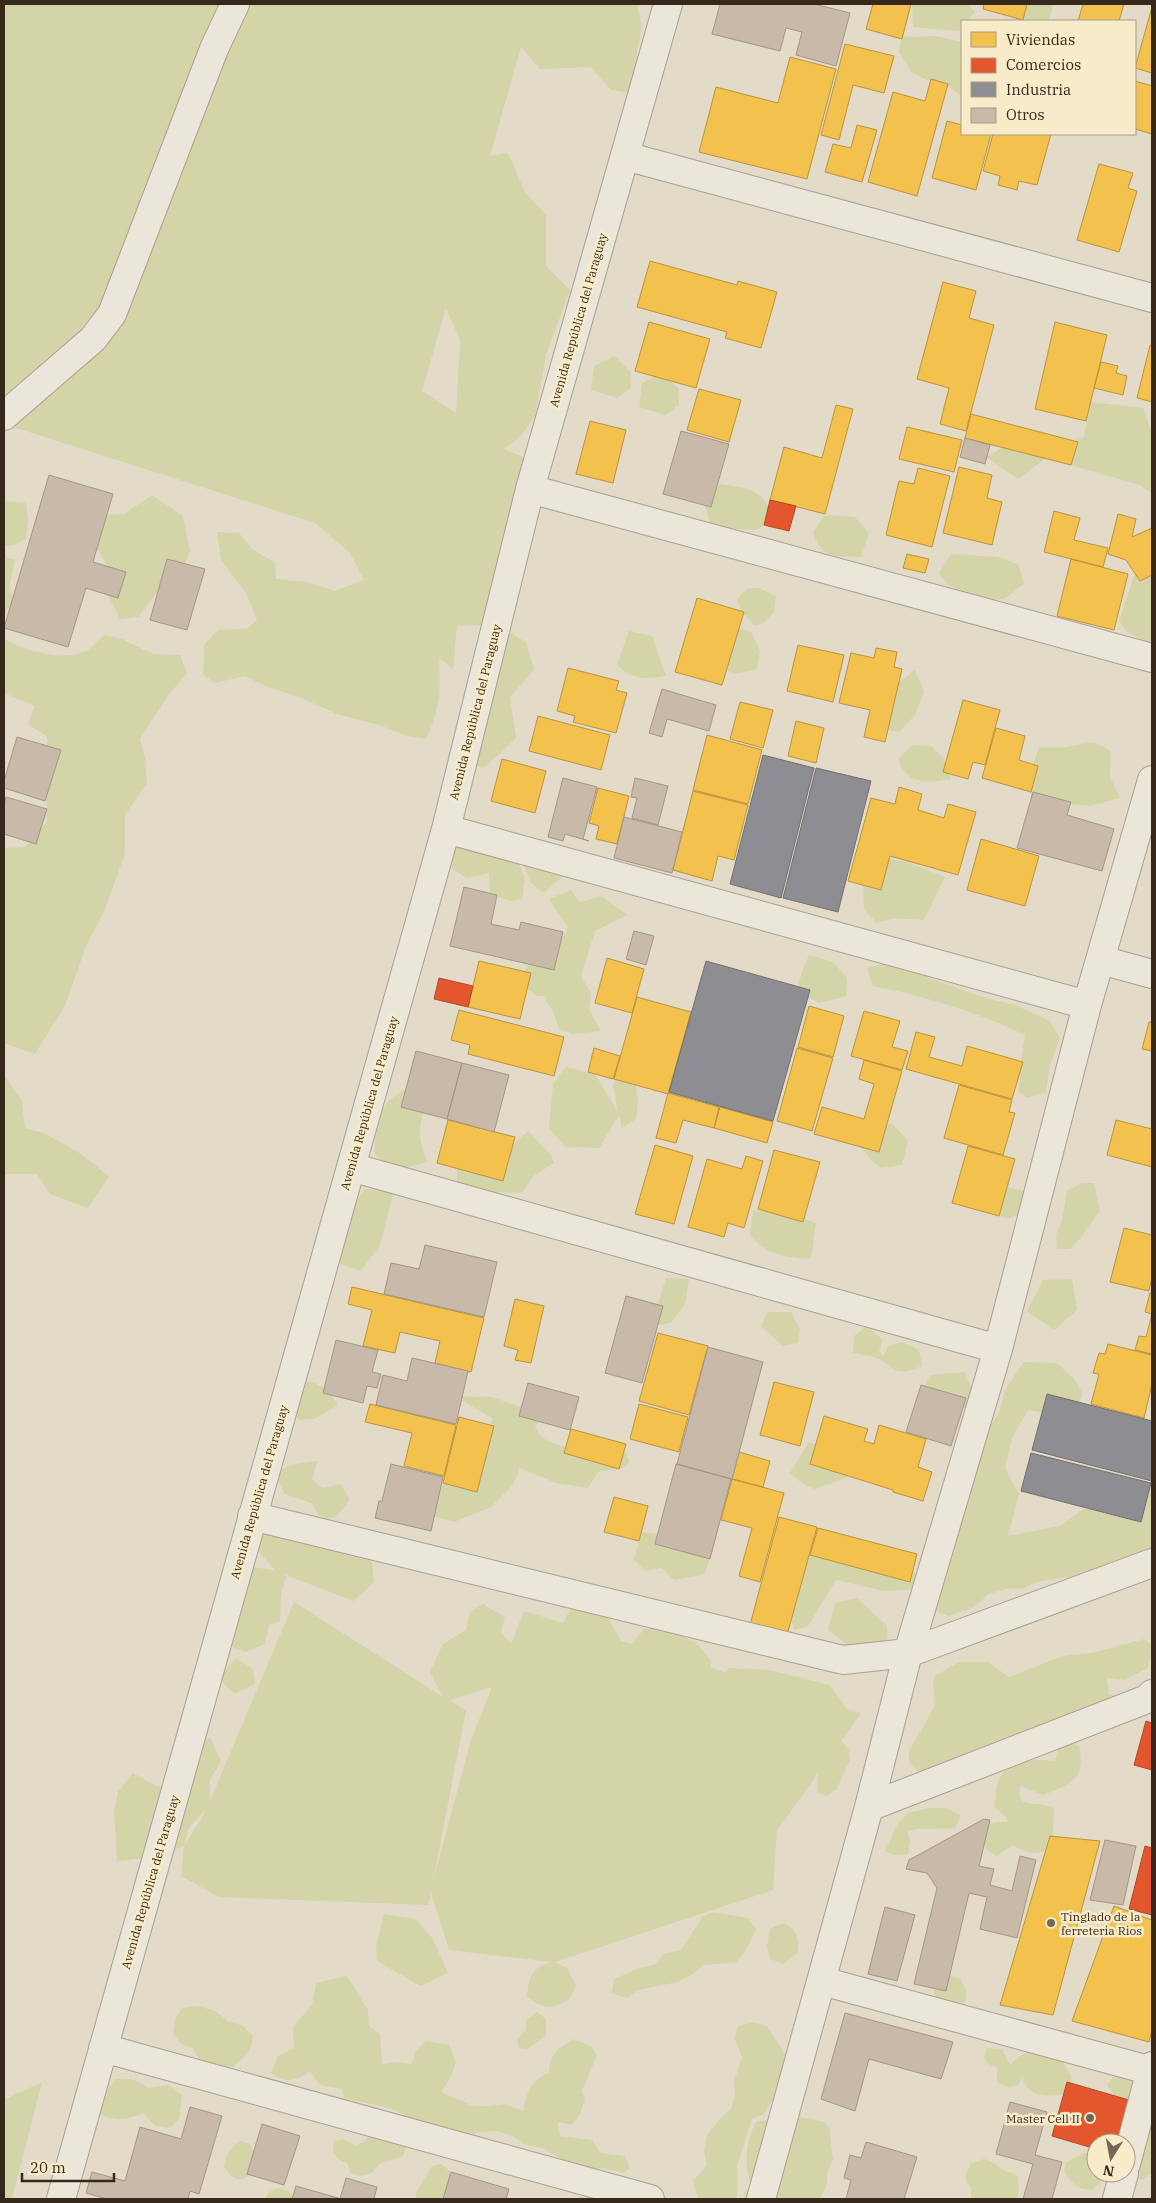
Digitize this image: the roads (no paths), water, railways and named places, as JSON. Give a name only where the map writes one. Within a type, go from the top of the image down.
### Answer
[{"type":"street","points":[[4,416],[93,339],[112,314],[214,48],[235,4]]},
{"type":"street","name":"Avenida República del Paraguay","points":[[61,2199],[446,829],[530,489],[668,4]]},
{"type":"street","points":[[626,156],[1152,298]]},
{"type":"street","points":[[530,489],[1152,658]]},
{"type":"street","points":[[761,2199],[869,1807],[908,1653],[998,1349],[1087,1005],[1152,780]]},
{"type":"street","points":[[446,829],[1087,1005]]},
{"type":"street","points":[[1101,960],[1152,974]]},
{"type":"street","points":[[351,1167],[998,1349]]},
{"type":"street","points":[[252,1516],[843,1660],[908,1653],[1152,1563]]},
{"type":"street","points":[[869,1807],[1147,1699],[1152,1694]]},
{"type":"street","points":[[822,1981],[1152,2069],[1134,2133]]},
{"type":"street","points":[[104,2048],[650,2199]]},
{"type":"street","points":[[1116,2199],[1121,2183]]},
{"type":"place","name":"Tinglado de la ferreteria Rios","points":[[1051,1923]]},
{"type":"place","name":"Master Cell II","points":[[1090,2118]]}]
